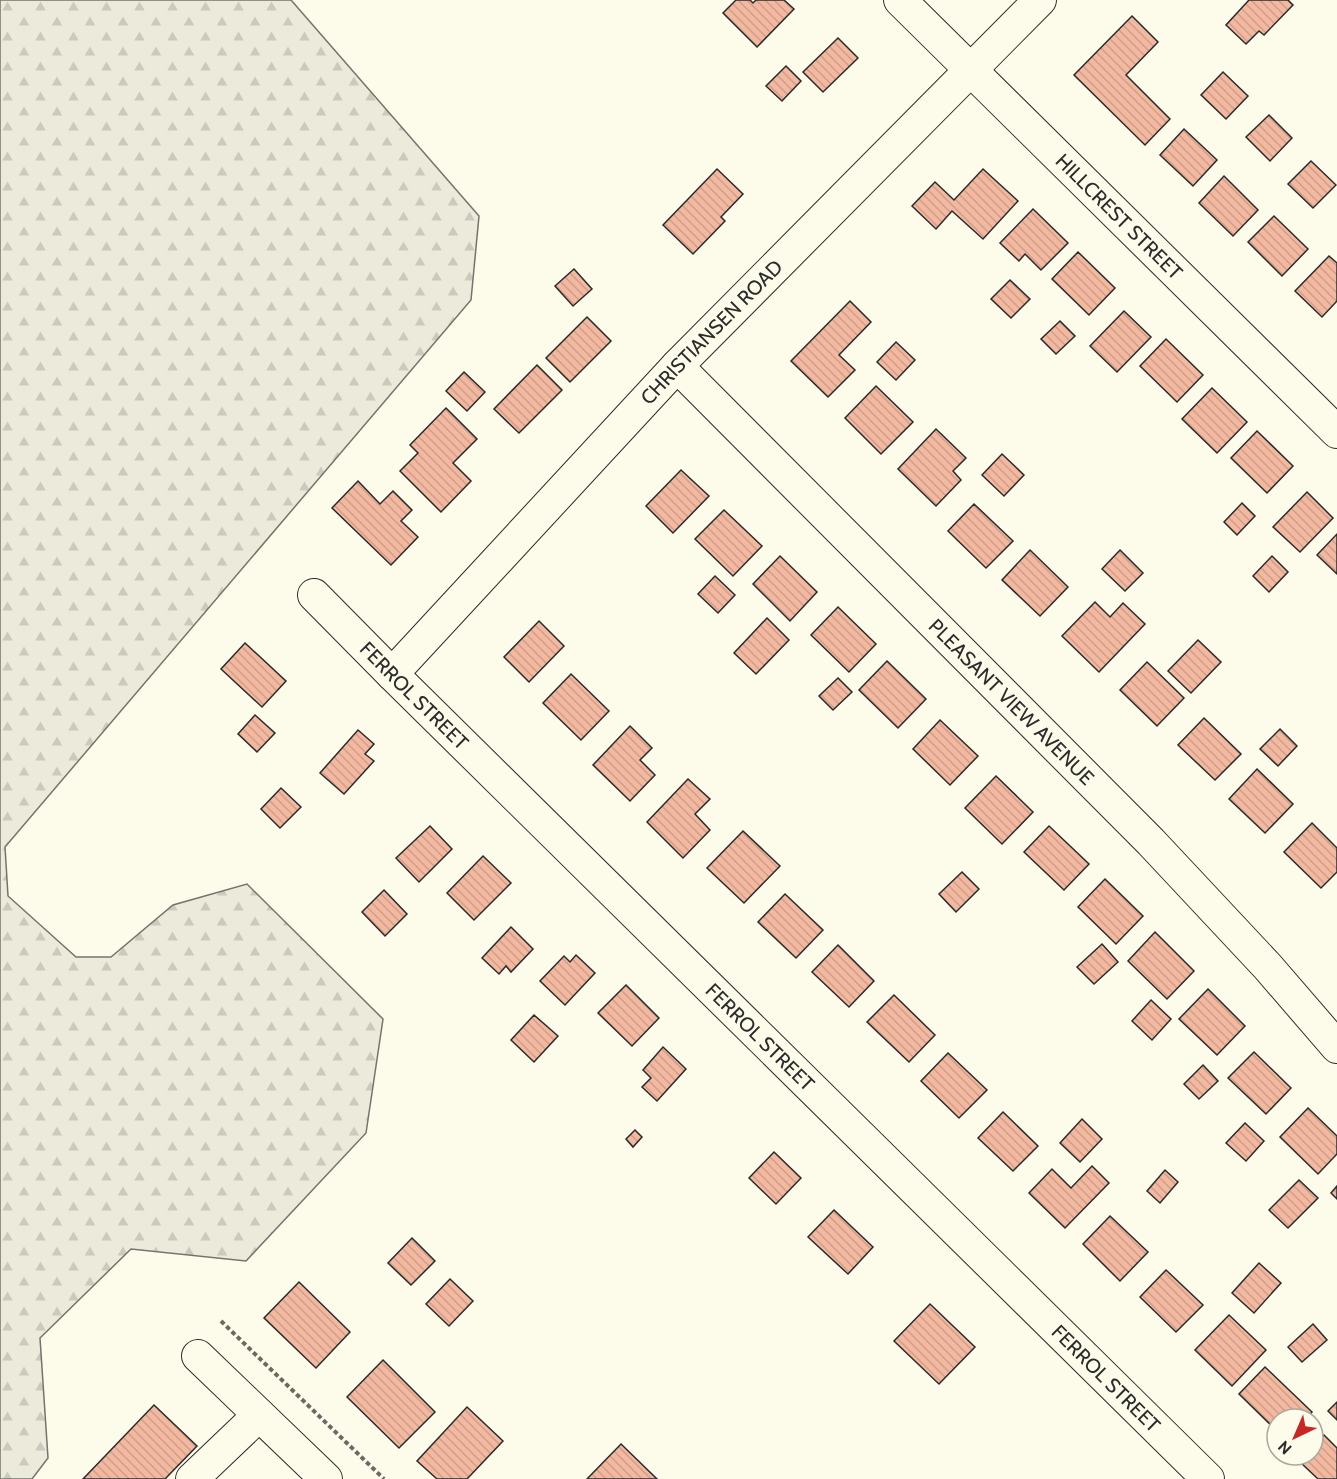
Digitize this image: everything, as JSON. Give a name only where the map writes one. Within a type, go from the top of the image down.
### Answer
[{"type":"street","name":"HILLCREST STREET","points":[[900,0],[1337,432]]},
{"type":"street","name":"CHRISTIANSEN ROAD","points":[[392,674],[677,366],[1040,0]]},
{"type":"street","name":"PLEASANT VIEW AVENUE","points":[[677,366],[1151,842],[1268,967],[1337,1047]]},
{"type":"street","name":"FERROL STREET","points":[[314,595],[1208,1479]]},
{"type":"street","points":[[198,1356],[326,1479]]},
{"type":"street","points":[[192,1479],[259,1414]]},
{"type":"path","points":[[221,1321],[384,1479]]},
{"type":"green space","points":[[0,0],[291,0],[479,216],[471,300],[5,847],[8,896],[76,957],[111,957],[173,905],[247,884],[383,1019],[366,1133],[246,1261],[131,1249],[40,1338],[48,1458],[32,1479],[0,1479]]},
{"type":"building","points":[[736,0],[750,0],[753,3],[756,0],[784,0],[794,9],[757,47],[723,13]]},
{"type":"building","points":[[1249,0],[1288,0],[1293,5],[1264,35],[1259,31],[1246,44],[1226,25]]},
{"type":"building","points":[[1132,16],[1158,42],[1126,75],[1170,119],[1145,145],[1074,75]]},
{"type":"building","points":[[838,38],[858,58],[823,92],[803,72]]},
{"type":"building","points":[[786,66],[801,81],[782,101],[766,86]]},
{"type":"building","points":[[1223,72],[1248,96],[1226,119],[1201,95]]},
{"type":"building","points":[[1269,115],[1292,138],[1270,161],[1246,137]]},
{"type":"building","points":[[1184,129],[1217,160],[1193,186],[1160,155]]},
{"type":"building","points":[[1311,161],[1336,185],[1313,208],[1288,184]]},
{"type":"building","points":[[717,169],[743,194],[721,217],[725,221],[693,254],[663,225]]},
{"type":"building","points":[[983,169],[1018,201],[983,239],[952,211],[936,229],[912,206],[935,182],[954,200]]},
{"type":"building","points":[[1224,176],[1258,210],[1233,236],[1199,203]]},
{"type":"building","points":[[1033,209],[1068,243],[1041,270],[1025,254],[1019,261],[1000,243]]},
{"type":"building","points":[[1274,216],[1308,249],[1282,276],[1248,242]]},
{"type":"building","points":[[1078,252],[1115,288],[1089,315],[1052,279]]},
{"type":"building","points":[[1329,256],[1337,263],[1337,301],[1322,317],[1295,291]]},
{"type":"building","points":[[574,269],[592,289],[573,306],[555,286]]},
{"type":"building","points":[[1010,280],[1030,299],[1011,318],[991,299]]},
{"type":"building","points":[[850,301],[871,322],[839,355],[855,370],[828,397],[791,361]]},
{"type":"building","points":[[1124,311],[1151,337],[1117,372],[1090,346]]},
{"type":"building","points":[[587,317],[611,341],[570,382],[546,358]]},
{"type":"building","points":[[1060,321],[1075,336],[1056,354],[1041,339]]},
{"type":"building","points":[[1166,339],[1203,375],[1177,402],[1140,366]]},
{"type":"building","points":[[896,342],[915,360],[896,380],[877,362]]},
{"type":"building","points":[[537,365],[562,390],[519,433],[494,409]]},
{"type":"building","points":[[464,372],[485,392],[467,411],[446,391]]},
{"type":"building","points":[[876,386],[913,422],[881,454],[845,418]]},
{"type":"building","points":[[1212,388],[1247,422],[1217,453],[1182,419]]},
{"type":"building","points":[[446,408],[477,439],[453,463],[471,481],[441,512],[400,471],[418,453],[410,445]]},
{"type":"building","points":[[936,429],[966,458],[953,471],[961,480],[936,506],[898,469]]},
{"type":"building","points":[[1257,431],[1293,466],[1267,493],[1231,458]]},
{"type":"building","points":[[1002,454],[1024,475],[1004,496],[982,475]]},
{"type":"building","points":[[681,470],[709,496],[673,533],[646,506]]},
{"type":"building","points":[[358,481],[380,504],[393,491],[412,510],[401,521],[418,537],[391,565],[332,508]]},
{"type":"building","points":[[1307,492],[1333,518],[1300,552],[1273,527]]},
{"type":"building","points":[[1242,503],[1255,516],[1237,535],[1224,522]]},
{"type":"building","points":[[974,504],[1013,541],[986,568],[948,531]]},
{"type":"building","points":[[724,510],[762,546],[733,576],[695,539]]},
{"type":"building","points":[[1337,534],[1337,574],[1317,555]]},
{"type":"building","points":[[1030,550],[1068,587],[1040,616],[1002,580]]},
{"type":"building","points":[[1120,550],[1143,573],[1125,591],[1102,569]]},
{"type":"building","points":[[780,556],[817,592],[790,621],[753,584]]},
{"type":"building","points":[[1272,556],[1288,572],[1269,592],[1253,576]]},
{"type":"building","points":[[715,576],[735,595],[718,613],[698,594]]},
{"type":"building","points":[[1095,602],[1110,617],[1123,603],[1145,624],[1099,672],[1062,636]]},
{"type":"building","points":[[838,607],[876,644],[849,672],[811,635]]},
{"type":"building","points":[[767,618],[789,640],[756,674],[734,653]]},
{"type":"building","points":[[539,621],[564,646],[529,682],[504,657]]},
{"type":"building","points":[[1198,640],[1221,662],[1191,693],[1168,671]]},
{"type":"building","points":[[245,643],[286,681],[262,707],[221,669]]},
{"type":"building","points":[[887,661],[926,699],[898,728],[859,690]]},
{"type":"building","points":[[1147,662],[1184,698],[1157,726],[1120,690]]},
{"type":"building","points":[[571,674],[609,711],[581,740],[543,703]]},
{"type":"building","points":[[838,678],[852,692],[833,710],[819,696]]},
{"type":"building","points":[[255,715],[275,733],[257,752],[238,734]]},
{"type":"building","points":[[1204,718],[1241,754],[1215,780],[1178,745]]},
{"type":"building","points":[[940,720],[978,756],[950,785],[913,749]]},
{"type":"building","points":[[630,726],[652,748],[640,760],[655,775],[630,801],[593,765]]},
{"type":"building","points":[[1280,729],[1297,746],[1278,766],[1260,749]]},
{"type":"building","points":[[358,730],[374,744],[365,754],[374,761],[344,794],[320,773]]},
{"type":"building","points":[[1257,769],[1293,804],[1265,833],[1229,799]]},
{"type":"building","points":[[996,776],[1033,812],[1002,844],[965,808]]},
{"type":"building","points":[[688,779],[710,799],[695,814],[710,830],[683,858],[647,822]]},
{"type":"building","points":[[281,788],[301,807],[280,828],[261,809]]},
{"type":"building","points":[[1312,823],[1337,848],[1337,872],[1321,888],[1284,852]]},
{"type":"building","points":[[430,826],[452,849],[419,882],[396,858]]},
{"type":"building","points":[[1049,826],[1089,864],[1064,890],[1024,852]]},
{"type":"building","points":[[743,831],[780,866],[744,903],[707,868]]},
{"type":"building","points":[[483,856],[511,883],[474,920],[447,893]]},
{"type":"building","points":[[962,872],[979,889],[956,912],[939,894]]},
{"type":"building","points":[[1105,879],[1143,916],[1116,944],[1078,907]]},
{"type":"building","points":[[384,890],[407,914],[385,936],[362,912]]},
{"type":"building","points":[[785,894],[823,930],[796,958],[758,922]]},
{"type":"building","points":[[511,927],[533,949],[511,972],[506,966],[499,974],[482,958]]},
{"type":"building","points":[[1155,932],[1194,971],[1167,999],[1128,961]]},
{"type":"building","points":[[1102,944],[1118,962],[1094,984],[1077,967]]},
{"type":"building","points":[[838,945],[874,981],[849,1007],[812,972]]},
{"type":"building","points":[[576,955],[595,973],[565,1005],[540,981],[564,956],[570,962]]},
{"type":"building","points":[[626,985],[659,1018],[632,1046],[598,1013]]},
{"type":"building","points":[[1208,989],[1245,1026],[1217,1055],[1179,1019]]},
{"type":"building","points":[[894,995],[935,1035],[909,1062],[867,1022]]},
{"type":"building","points":[[1151,1000],[1171,1019],[1152,1040],[1132,1021]]},
{"type":"building","points":[[534,1015],[558,1036],[534,1062],[511,1040]]},
{"type":"building","points":[[663,1047],[686,1069],[657,1101],[642,1087],[651,1078],[643,1070]]},
{"type":"building","points":[[1254,1052],[1291,1088],[1266,1114],[1228,1078]]},
{"type":"building","points":[[948,1053],[987,1090],[959,1118],[921,1081]]},
{"type":"building","points":[[1203,1065],[1218,1081],[1199,1099],[1184,1084]]},
{"type":"building","points":[[1308,1108],[1337,1136],[1337,1154],[1318,1174],[1280,1137]]},
{"type":"building","points":[[1003,1112],[1038,1146],[1013,1171],[978,1138]]},
{"type":"building","points":[[1082,1119],[1102,1139],[1080,1162],[1060,1143]]},
{"type":"building","points":[[1245,1123],[1264,1141],[1246,1161],[1226,1143]]},
{"type":"building","points":[[635,1130],[642,1137],[633,1147],[626,1139]]},
{"type":"building","points":[[774,1152],[801,1178],[776,1204],[749,1178]]},
{"type":"building","points":[[1092,1166],[1109,1183],[1065,1228],[1029,1193],[1052,1169],[1071,1188]]},
{"type":"building","points":[[1165,1170],[1178,1182],[1160,1203],[1147,1191]]},
{"type":"building","points":[[1299,1180],[1318,1198],[1288,1228],[1269,1210]]},
{"type":"building","points":[[1337,1186],[1337,1199],[1331,1193]]},
{"type":"building","points":[[834,1210],[873,1247],[848,1274],[808,1237]]},
{"type":"building","points":[[1110,1216],[1148,1252],[1120,1281],[1083,1244]]},
{"type":"building","points":[[412,1238],[435,1261],[411,1285],[388,1263]]},
{"type":"building","points":[[1259,1263],[1281,1283],[1254,1313],[1232,1293]]},
{"type":"building","points":[[1166,1270],[1203,1305],[1176,1332],[1140,1297]]},
{"type":"building","points":[[450,1279],[473,1301],[449,1326],[426,1304]]},
{"type":"building","points":[[299,1282],[350,1332],[316,1368],[264,1318]]},
{"type":"building","points":[[930,1304],[975,1347],[939,1384],[894,1341]]},
{"type":"building","points":[[1229,1315],[1266,1350],[1232,1386],[1195,1350]]},
{"type":"building","points":[[1313,1324],[1327,1340],[1302,1362],[1288,1347]]},
{"type":"building","points":[[383,1360],[435,1412],[399,1448],[347,1397]]},
{"type":"building","points":[[1265,1367],[1307,1407],[1265,1407],[1265,1419],[1239,1394]]},
{"type":"building","points":[[1337,1402],[1337,1420],[1328,1411]]},
{"type":"building","points":[[154,1405],[197,1446],[165,1479],[83,1479]]},
{"type":"building","points":[[467,1407],[503,1441],[467,1479],[437,1479],[417,1461]]},
{"type":"building","points":[[1325,1436],[1337,1448],[1337,1479],[1318,1479],[1305,1467],[1325,1467]]},
{"type":"building","points":[[621,1444],[657,1479],[587,1479]]}]
